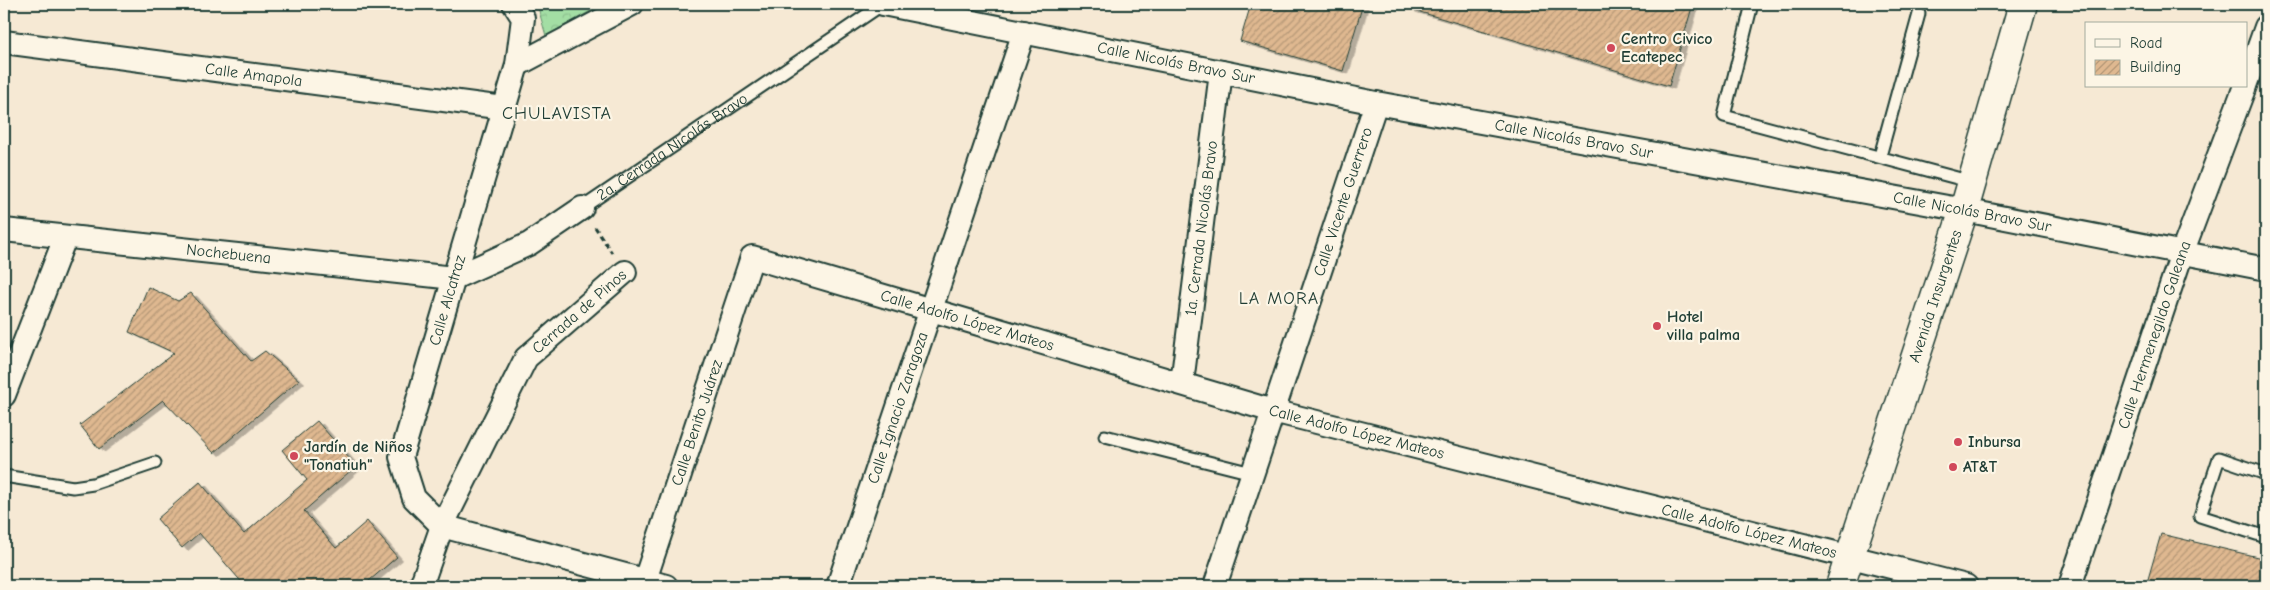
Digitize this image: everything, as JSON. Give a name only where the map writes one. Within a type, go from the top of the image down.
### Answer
[{"type":"main road","name":"Avenida Insurgentes","points":[[1840,586],[1964,210],[2023,4]]},
{"type":"street","name":"Calle Alcatraz","points":[[442,526],[414,498],[401,457],[517,65],[523,18],[514,4]]},
{"type":"street","points":[[517,65],[632,4]]},
{"type":"street","name":"Calle Nicolás Bravo Sur","points":[[883,4],[1376,103],[1964,210],[2266,269]]},
{"type":"street","points":[[2248,80],[2260,62],[2266,27]]},
{"type":"street","name":"Calle Ignacio Zaragoza","points":[[838,586],[1024,32]]},
{"type":"street","name":"Calle Amapola","points":[[4,42],[504,108]]},
{"type":"street","name":"1a. Cerrada Nicolás Bravo","points":[[1182,383],[1221,72]]},
{"type":"street","name":"Calle Hermenegildo Galeana","points":[[2070,586],[2182,253],[2244,88]]},
{"type":"street","name":"Calle Vicente Guerrero","points":[[1215,586],[1376,103]]},
{"type":"street","name":"2a. Cerrada Nicolás Bravo","points":[[454,278],[529,244],[582,208]]},
{"type":"street","name":"Nochebuena","points":[[4,230],[454,278]]},
{"type":"street","points":[[4,395],[65,238]]},
{"type":"street","name":"Calle Adolfo López Mateos","points":[[752,257],[1273,411],[1966,586]]},
{"type":"street","name":"Calle Benito Juárez","points":[[651,584],[752,257]]},
{"type":"street","name":"Cerrada de Pinos","points":[[420,586],[442,526],[526,358],[626,272]]},
{"type":"street","points":[[442,526],[651,584]]},
{"type":"lane","name":"2a. Cerrada Nicolás Bravo","points":[[582,208],[883,4]]},
{"type":"lane","points":[[1752,4],[1724,116],[1972,182]]},
{"type":"lane","points":[[1880,156],[1919,14]]},
{"type":"lane","points":[[1105,436],[1252,473]]},
{"type":"lane","points":[[2266,474],[2219,458],[2200,516],[2266,537]]},
{"type":"lane","points":[[4,476],[73,487],[93,484],[155,463]]},
{"type":"path","name":"Cerrada de Pinos","points":[[582,208],[626,272]]},
{"type":"green space","points":[[537,4],[603,4],[546,36]]},
{"type":"building","points":[[1251,4],[1363,4],[1343,71],[1240,41]]},
{"type":"building","name":"Centro Civico Ecatepec","points":[[1411,4],[1693,4],[1669,86],[1410,9]]},
{"type":"building","points":[[148,287],[178,301],[191,293],[251,361],[265,351],[299,380],[214,453],[163,400],[99,449],[80,425],[174,353],[129,332]]},
{"type":"building","points":[[317,421],[356,466],[304,511],[336,548],[367,521],[397,557],[363,586],[245,586],[199,533],[182,548],[157,519],[200,482],[244,534],[307,480],[282,450]]},
{"type":"building","points":[[2161,534],[2266,559],[2266,586],[2146,586]]},
{"type":"place","name":"Centro Civico Ecatepec","points":[[1611,48]]},
{"type":"place","name":"Hotel villa palma","points":[[1657,326]]},
{"type":"place","name":"Inbursa","points":[[1958,442]]},
{"type":"place","name":"Jardín de Niños \"Tonatiuh\"","points":[[294,456]]},
{"type":"place","name":"AT&T","points":[[1953,467]]},
{"type":"district","name":"CHULAVISTA","points":[[557,113]]},
{"type":"district","name":"LA MORA","points":[[1279,298]]}]
